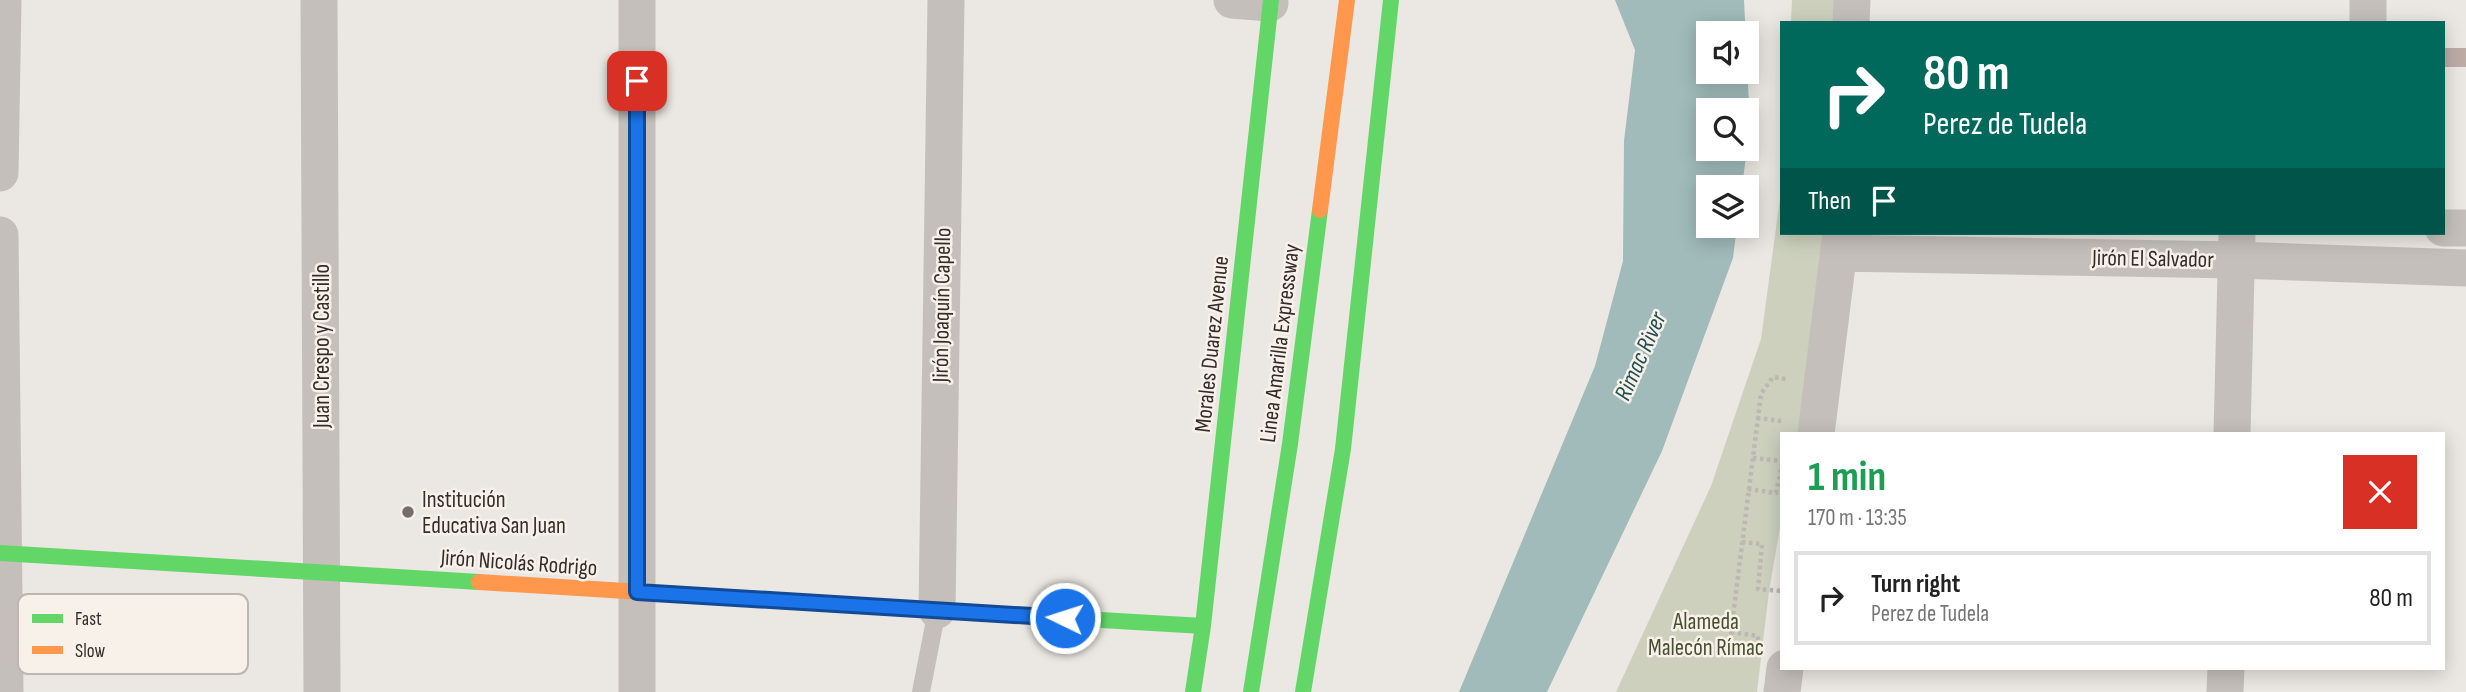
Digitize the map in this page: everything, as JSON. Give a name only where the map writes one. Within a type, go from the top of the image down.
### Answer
[{"type":"main road","name":"Linea Amarilla Expressway","points":[[1251,692],[1290,444],[1347,0]]},
{"type":"main road","points":[[1303,692],[1343,449],[1391,0]]},
{"type":"main road","name":"Morales Duarez Avenue","points":[[1193,692],[1203,626],[1270,2]]},
{"type":"main road","name":"Jirón Nicolás Rodrigo","points":[[2,553],[1203,626]]},
{"type":"street","points":[[0,173],[3,0]]},
{"type":"street","name":"Juan Crespo y Castillo","points":[[319,0],[322,692]]},
{"type":"street","points":[[637,0],[637,692]]},
{"type":"street","name":"Jirón Joaquín Capello","points":[[937,610],[946,0]]},
{"type":"street","points":[[1232,0],[1270,2]]},
{"type":"street","points":[[1851,21],[1852,0]]},
{"type":"street","points":[[2368,0],[2368,21]]},
{"type":"street","points":[[2445,228],[2466,228]]},
{"type":"street","points":[[0,236],[5,692]]},
{"type":"street","points":[[1803,428],[1840,243]]},
{"type":"street","name":"Jirón El Salvador","points":[[1840,243],[2237,246],[2466,268]]},
{"type":"street","points":[[2232,432],[2237,246]]},
{"type":"street","points":[[1771,658],[1782,692]]},
{"type":"street","points":[[2225,692],[2226,670]]},
{"type":"lane","points":[[921,692],[937,610]]},
{"type":"path","points":[[1771,658],[1758,636],[1731,632],[1761,394],[1773,377],[1798,381]]},
{"type":"path","points":[[1757,418],[1803,428]]},
{"type":"path","points":[[1753,458],[1780,463]]},
{"type":"path","points":[[1748,489],[1776,493],[1780,473]]},
{"type":"path","points":[[1742,542],[1762,544],[1758,589],[1780,591]]},
{"type":"green space","points":[[1792,0],[1839,0],[1838,21],[1791,21]]},
{"type":"green space","name":"Alameda Malecón Rímac","points":[[1780,198],[1780,235],[1829,235],[1822,307],[1798,432],[1780,432],[1780,528],[1769,591],[1757,692],[1616,692],[1711,486],[1761,339]]},
{"type":"water","name":"Rimac River","points":[[1615,0],[1744,0],[1745,21],[1696,21],[1696,84],[1748,84],[1749,98],[1696,98],[1696,161],[1745,161],[1744,175],[1696,175],[1696,238],[1736,238],[1733,258],[1662,451],[1547,692],[1459,692],[1595,366],[1623,261],[1624,141],[1635,50]]},
{"type":"building","points":[[2445,48],[2466,48],[2466,67],[2445,67]]},
{"type":"traffic: fast","points":[[1193,692],[1203,626],[1271,0]]},
{"type":"traffic: fast","points":[[1303,692],[1343,449],[1391,0]]},
{"type":"traffic: fast","points":[[1251,692],[1290,444],[1320,210]]},
{"type":"traffic: fast","points":[[0,553],[479,582]]},
{"type":"traffic: fast","points":[[965,612],[1203,626]]},
{"type":"traffic: slow","points":[[1320,210],[1347,0]]},
{"type":"traffic: slow","points":[[479,582],[965,612]]},
{"type":"place","name":"Institución Educativa San Juan","points":[[408,512]]},
{"type":"route","points":[[637,81],[637,592],[1065,618]]}]
